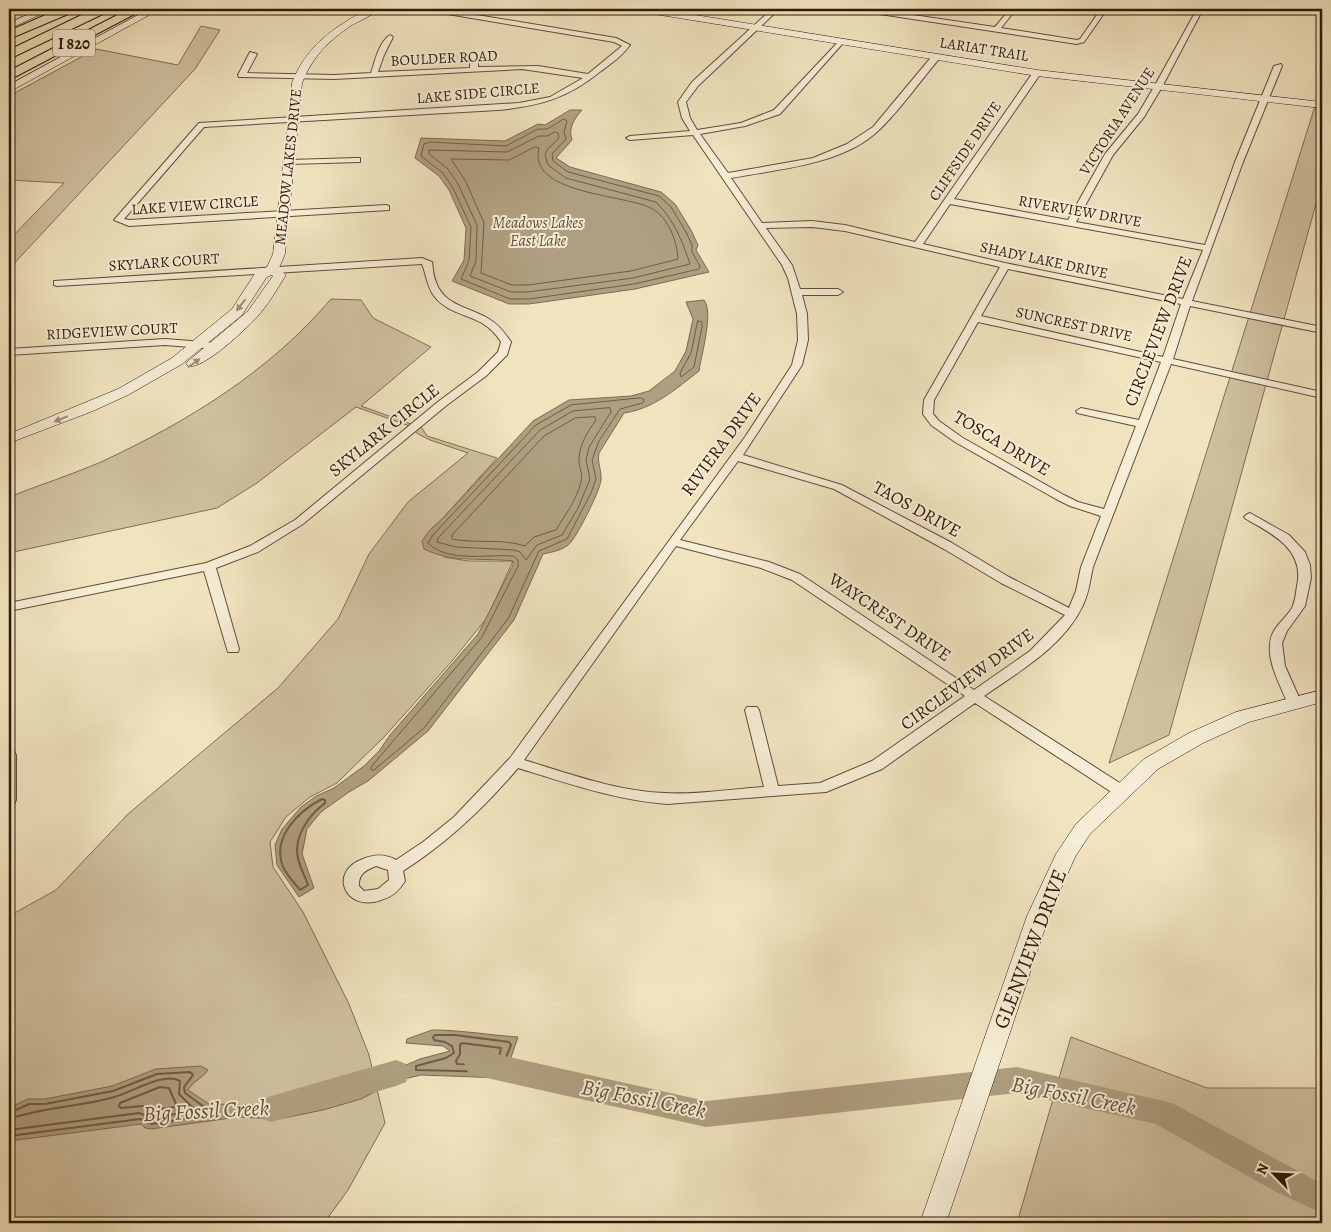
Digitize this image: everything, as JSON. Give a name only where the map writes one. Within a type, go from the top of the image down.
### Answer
[{"type":"highway","points":[[9,35],[59,9]]},
{"type":"highway","points":[[9,35],[69,9]]},
{"type":"highway","name":"I 820","points":[[9,44],[82,9]]},
{"type":"highway","points":[[9,55],[103,9]]},
{"type":"highway","points":[[9,60],[116,9]]},
{"type":"highway","name":"I 820","points":[[9,76],[138,9]]},
{"type":"highway","points":[[9,65],[70,34],[79,27]]},
{"type":"street","points":[[9,26],[47,9]]},
{"type":"street","points":[[9,89],[155,9]]},
{"type":"street","name":"MEADOW LAKES DRIVE","points":[[9,439],[88,408],[151,377],[200,344],[237,312],[261,276],[272,269],[279,254],[293,119],[302,68],[316,48],[345,25],[374,9]]},
{"type":"street","name":"LAKE SIDE CIRCLE","points":[[293,119],[515,107],[556,98],[590,77],[621,52],[625,46],[625,44],[616,40],[430,9]]},
{"type":"street","name":"LARIAT TRAIL","points":[[642,9],[1037,73],[1322,105]]},
{"type":"street","name":"RIVIERA DRIVE","points":[[395,868],[420,854],[461,821],[492,791],[736,457],[787,383],[797,365],[803,340],[802,314],[797,292],[787,265],[694,131],[684,111],[682,102],[695,84],[776,9]]},
{"type":"street","points":[[860,9],[1080,42],[1104,9]]},
{"type":"street","points":[[918,17],[925,9]]},
{"type":"street","points":[[996,30],[1014,9]]},
{"type":"street","name":"VICTORIA AVENUE","points":[[1071,223],[1109,154],[1141,115],[1158,87],[1200,9]]},
{"type":"street","points":[[374,75],[380,55],[390,37]]},
{"type":"street","points":[[630,138],[734,127],[777,112],[842,41]]},
{"type":"street","name":"BOULDER ROAD","points":[[253,54],[242,75],[299,77],[538,68],[590,77]]},
{"type":"street","points":[[474,54],[474,69]]},
{"type":"street","points":[[726,176],[815,160],[850,146],[876,129],[936,57]]},
{"type":"street","name":"CIRCLEVIEW DRIVE","points":[[515,762],[623,794],[645,798],[667,799],[821,788],[877,765],[1035,654],[1055,635],[1072,614],[1081,595],[1087,567],[1167,360],[1186,303],[1239,162],[1278,66]]},
{"type":"street","name":"CLIFFSIDE DRIVE","points":[[917,246],[1037,73]]},
{"type":"street","name":"LAKE VIEW CIRCLE","points":[[284,213],[129,223],[118,220],[201,126],[293,119]]},
{"type":"street","points":[[289,162],[357,160]]},
{"type":"street","name":"RIVERVIEW DRIVE","points":[[948,201],[1208,248]]},
{"type":"street","points":[[284,213],[386,208]]},
{"type":"street","name":"SHADY LAKE DRIVE","points":[[760,226],[824,225],[871,233],[917,246],[1005,266],[1322,330]]},
{"type":"street","name":"SKYLARK CIRCLE","points":[[9,607],[209,566],[254,549],[299,522],[443,403],[482,374],[506,349],[506,342],[498,329],[486,321],[440,299],[431,285],[426,262],[413,260],[272,269]]},
{"type":"street","name":"TOSCA DRIVE","points":[[1005,266],[929,400],[928,414],[936,423],[959,440],[1060,497],[1074,504],[1107,514]]},
{"type":"street","name":"MEADOW LAKES DRIVE","points":[[9,451],[99,416],[164,383],[217,346],[253,314],[263,303],[280,275],[272,269]]},
{"type":"street","name":"SKYLARK COURT","points":[[57,283],[272,269]]},
{"type":"street","points":[[797,292],[838,292]]},
{"type":"street","name":"SUNCREST DRIVE","points":[[975,318],[1322,395]]},
{"type":"street","name":"RIDGEVIEW COURT","points":[[9,352],[165,342],[217,346]]},
{"type":"street","points":[[1081,411],[1141,424]]},
{"type":"street","name":"TAOS DRIVE","points":[[736,457],[838,487],[854,494],[1005,580],[1072,614]]},
{"type":"street","points":[[1250,517],[1285,537],[1298,549],[1305,563],[1307,573],[1298,607],[1279,631],[1276,644],[1277,658],[1281,671],[1294,702]]},
{"type":"street","name":"WAYCREST DRIVE","points":[[673,542],[765,565],[796,577],[903,650],[1121,791]]},
{"type":"street","points":[[209,566],[233,650]]},
{"type":"street","name":"GLENVIEW DRIVE","points":[[933,1223],[1038,916],[1066,854],[1083,829],[1151,764],[1196,738],[1243,717],[1322,696]]},
{"type":"street","points":[[752,710],[772,792]]},
{"type":"street","points":[[9,755],[9,800]]},
{"type":"shaded area","points":[[201,26],[220,30],[195,69],[9,269],[9,240],[64,183],[9,180],[9,96],[96,49],[178,65]]},
{"type":"shaded area","points":[[1315,106],[1322,107],[1322,182],[1169,735],[1109,763]]},
{"type":"shaded area","points":[[331,299],[361,300],[373,318],[431,347],[361,406],[422,428],[427,436],[497,458],[429,531],[444,557],[468,561],[513,561],[487,618],[452,661],[385,736],[337,783],[310,797],[286,817],[270,842],[273,867],[303,912],[349,1004],[369,1055],[385,1123],[348,1190],[324,1223],[9,1223],[9,916],[56,890],[128,814],[278,688],[338,619],[369,554],[408,502],[468,453],[430,440],[418,434],[407,425],[356,407],[257,483],[217,508],[9,553],[9,497],[101,462],[133,447],[195,412],[225,393],[281,350]]},
{"type":"shaded area","points":[[1071,1037],[1207,1088],[1322,1088],[1322,1223],[1017,1223]]},
{"type":"water","name":"Meadows Lakes East Lake","points":[[570,110],[582,110],[572,124],[572,140],[556,158],[570,167],[661,192],[675,204],[691,230],[698,245],[696,250],[709,272],[635,289],[529,304],[509,304],[452,281],[464,260],[466,228],[449,190],[439,176],[415,158],[421,138],[505,141],[538,124],[545,125]]},
{"type":"water","points":[[704,300],[708,314],[699,371],[654,403],[635,411],[624,413],[599,453],[600,485],[583,522],[568,545],[543,554],[514,620],[428,731],[368,781],[321,812],[307,829],[302,854],[314,888],[299,897],[277,865],[275,845],[282,829],[301,807],[316,796],[334,788],[364,766],[379,751],[390,735],[478,634],[513,565],[513,561],[446,557],[424,549],[422,541],[429,531],[533,421],[569,400],[631,396],[649,391],[675,371],[686,351],[693,319],[686,302]]},
{"type":"water","points":[[432,1030],[518,1037],[504,1078],[421,1075],[396,1081],[361,1099],[323,1110],[279,1119],[238,1117],[151,1129],[145,1128],[141,1124],[9,1141],[9,1108],[28,1099],[45,1099],[112,1086],[156,1069],[201,1066],[208,1070],[188,1090],[209,1104],[269,1105],[325,1097],[358,1086],[420,1059],[450,1051],[443,1046],[406,1043],[407,1039]]},
{"type":"waterway","name":"Big Fossil Creek","points":[[478,1063],[706,1114],[1017,1080],[1162,1112],[1287,1182],[1322,1199]]},
{"type":"waterway","name":"Big Fossil Creek","points":[[271,1109],[396,1073]]}]
